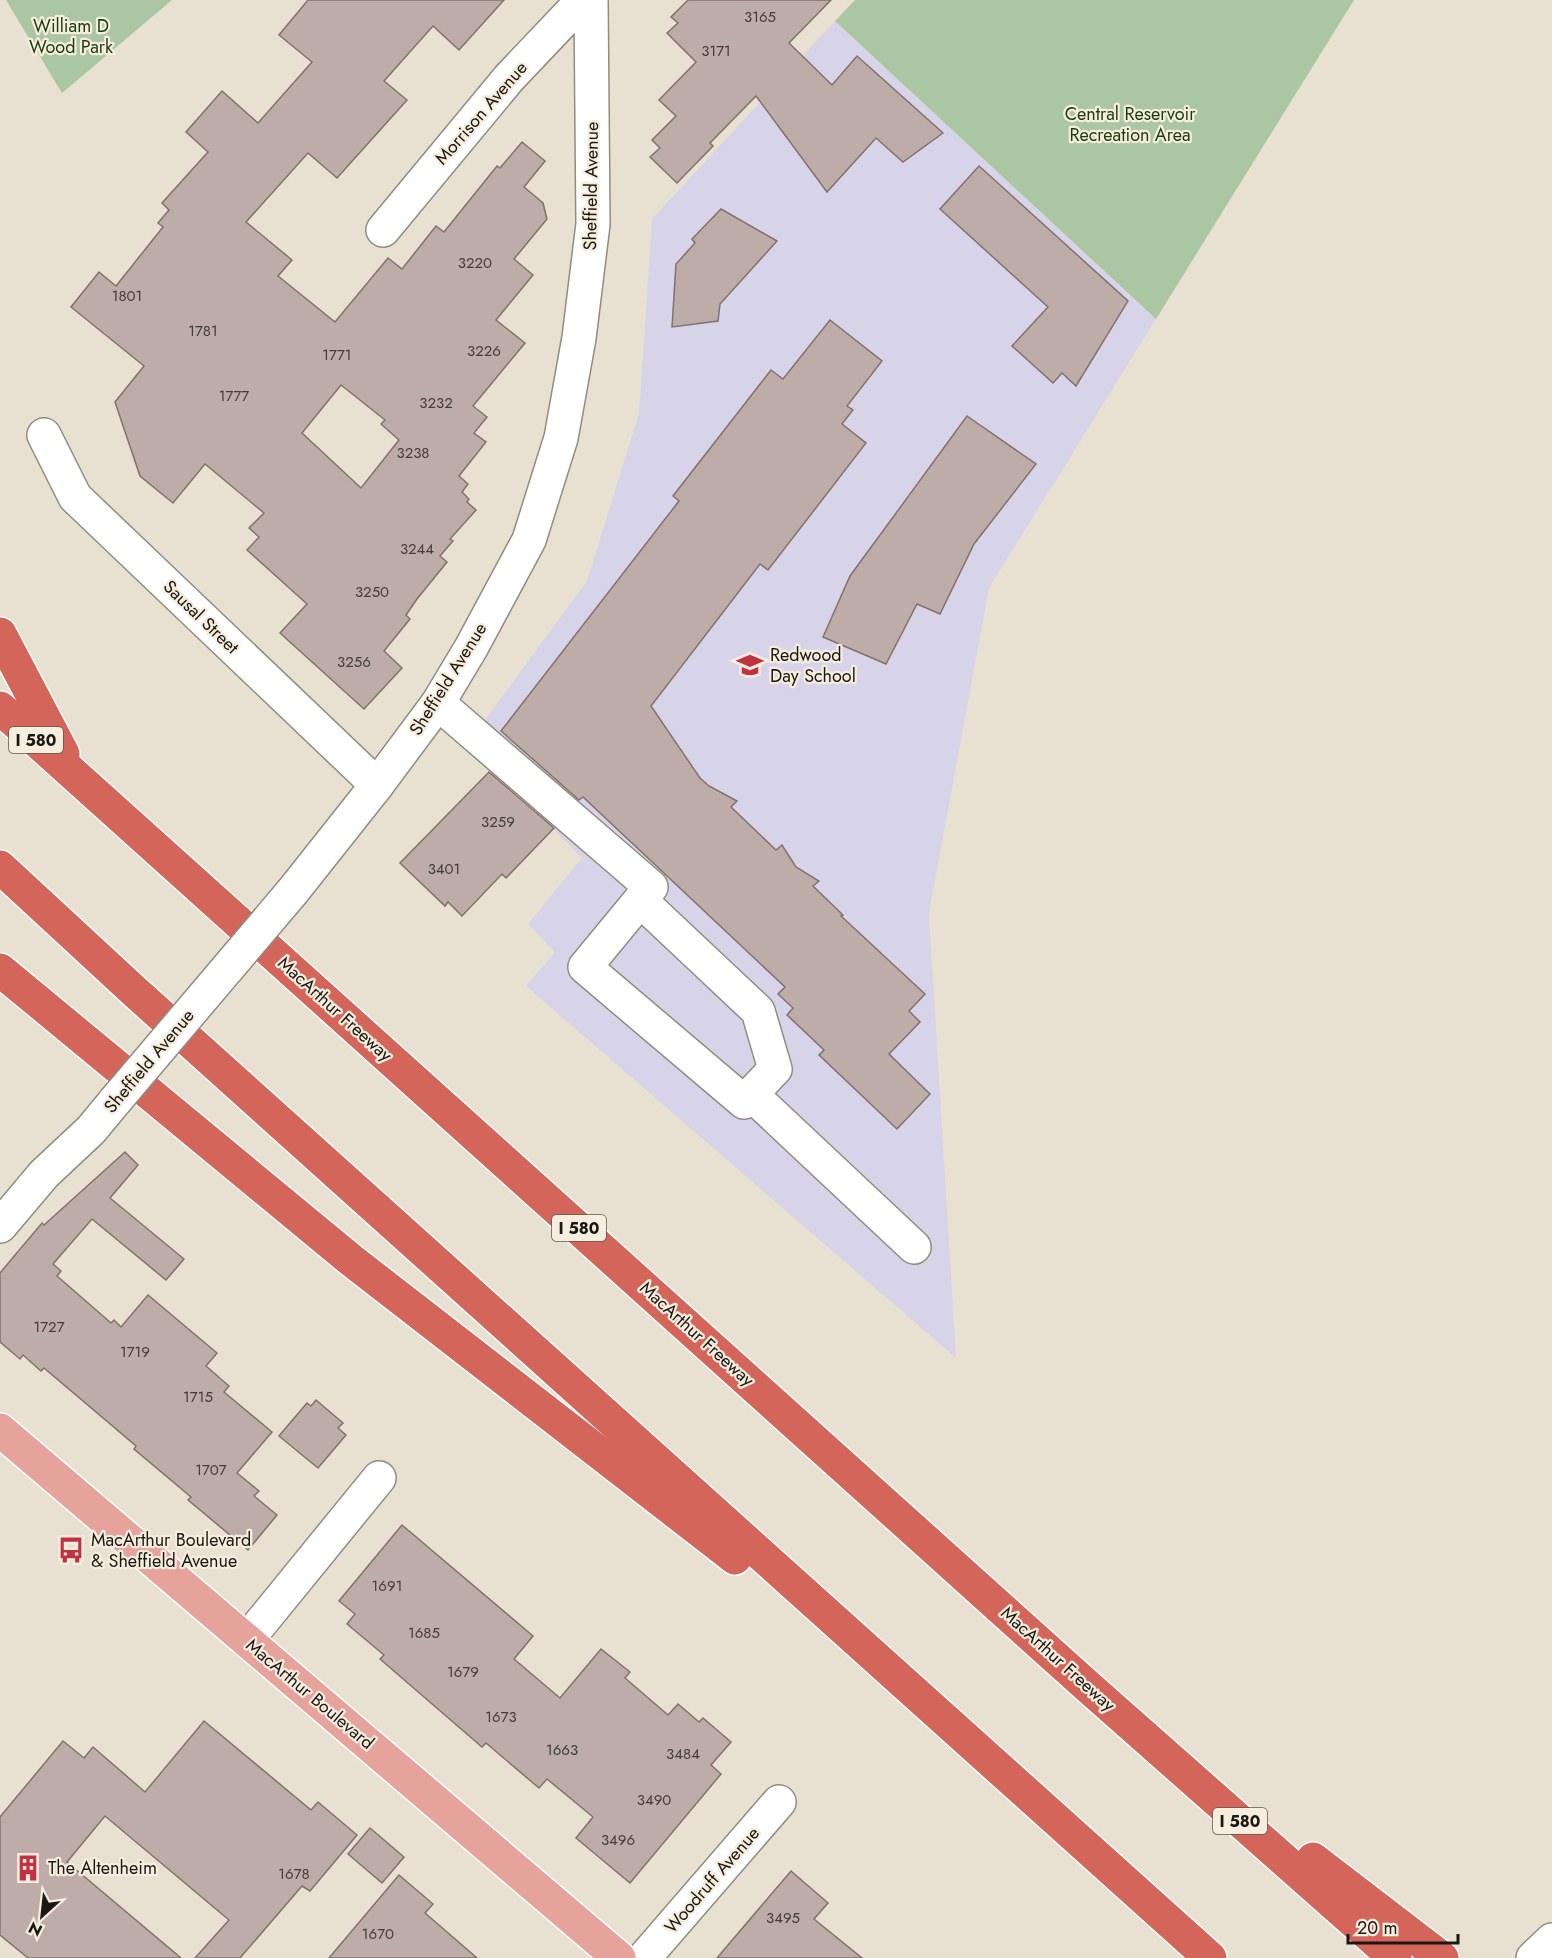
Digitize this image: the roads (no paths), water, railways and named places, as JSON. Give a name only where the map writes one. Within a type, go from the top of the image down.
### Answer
[{"type":"highway","points":[[0,634],[72,771]]},
{"type":"highway","name":"MacArthur Freeway","points":[[0,708],[1085,1684],[1395,1958]]},
{"type":"highway","points":[[0,867],[142,998],[1210,1958]]},
{"type":"highway","points":[[0,970],[351,1260],[952,1726]]},
{"type":"highway","points":[[1085,1684],[1442,1958]]},
{"type":"main road","name":"MacArthur Boulevard","points":[[3,1438],[247,1640],[620,1958]]},
{"type":"street","name":"Morrison Avenue","points":[[383,230],[509,78],[583,0]]},
{"type":"street","name":"Sheffield Avenue","points":[[0,1226],[44,1174],[91,1130],[116,1101],[292,891],[377,785],[438,703],[471,648],[529,540],[561,438],[579,338],[593,224],[591,0]]},
{"type":"street","name":"Sausal Street","points":[[44,435],[75,497],[377,785]]},
{"type":"street","points":[[438,703],[651,887],[640,900],[585,967],[744,1102],[775,1069],[758,1011],[640,900]]},
{"type":"street","points":[[751,1094],[914,1247]]},
{"type":"street","points":[[247,1640],[379,1478]]},
{"type":"street","name":"Woodruff Avenue","points":[[644,1958],[779,1802]]},
{"type":"street","points":[[1533,1958],[1552,1940]]},
{"type":"place","name":"Redwood Day School","points":[[750,665]]},
{"type":"place","name":"MacArthur Boulevard & Sheffield Avenue","points":[[71,1550]]},
{"type":"place","name":"The Altenheim","points":[[28,1868]]},
{"type":"park label","name":"William D Wood Park","points":[[71,36]]},
{"type":"park label","name":"Central Reservoir Recreation Area","points":[[1130,124]]}]
